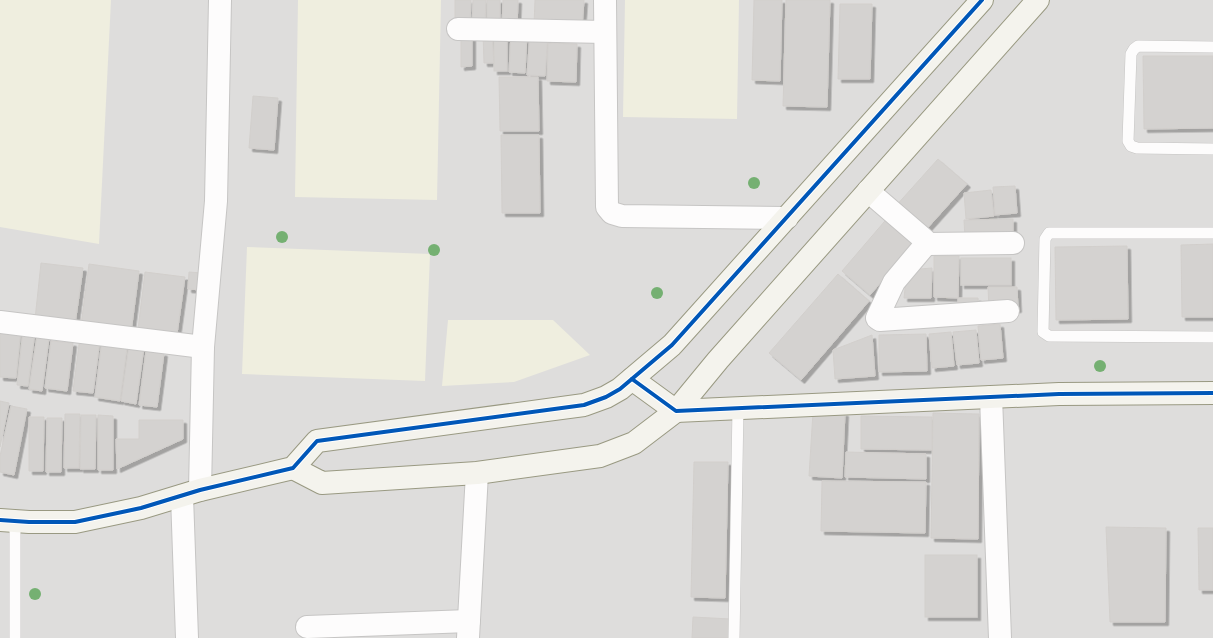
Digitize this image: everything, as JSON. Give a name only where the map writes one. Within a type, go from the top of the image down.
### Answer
[{"type":"street","points":[[187,638],[191,493],[216,202],[220,0]]},
{"type":"street","points":[[605,0],[604,32],[607,207],[612,213],[622,216],[787,218]]},
{"type":"street","points":[[8,521],[75,522],[141,508],[191,493],[293,468],[317,441],[584,405],[606,397],[620,389],[672,345],[982,0]]},
{"type":"street","points":[[293,468],[322,483],[477,473],[600,456],[634,443],[676,411],[718,360],[1038,0]]},
{"type":"street","points":[[458,29],[604,32]]},
{"type":"street","points":[[868,191],[925,240],[926,244]]},
{"type":"street","points":[[1008,311],[880,320],[877,318],[877,315],[894,282],[926,244],[1013,242]]},
{"type":"street","points":[[0,322],[203,347]]},
{"type":"street","points":[[632,379],[676,411],[991,396],[1059,394],[1213,394]]},
{"type":"street","points":[[991,396],[1000,638]]},
{"type":"street","points":[[307,627],[468,629],[477,473]]},
{"type":"lane","points":[[1213,47],[1138,46],[1134,49],[1131,54],[1128,141],[1131,146],[1137,148],[1213,148]]},
{"type":"lane","points":[[1213,233],[1048,233],[1045,239],[1043,332],[1049,336],[1213,337]]},
{"type":"lane","points":[[734,638],[738,408]]},
{"type":"lane","points":[[8,521],[15,638]]},
{"type":"shaded area","points":[[0,0],[1213,0],[1213,638],[0,638]]},
{"type":"shaded area","points":[[0,0],[111,0],[99,244],[0,227]]},
{"type":"shaded area","points":[[298,0],[441,0],[437,200],[295,197]]},
{"type":"shaded area","points":[[625,0],[739,0],[737,119],[623,117]]},
{"type":"shaded area","points":[[247,247],[430,254],[425,381],[242,374]]},
{"type":"shaded area","points":[[448,320],[553,320],[590,355],[514,382],[442,386]]},
{"type":"building","points":[[455,0],[471,0],[470,26],[455,25]]},
{"type":"building","points":[[473,0],[486,0],[485,26],[472,26]]},
{"type":"building","points":[[487,0],[500,0],[500,26],[487,26]]},
{"type":"building","points":[[503,0],[518,0],[517,28],[502,27]]},
{"type":"building","points":[[535,0],[584,0],[582,27],[534,24]]},
{"type":"building","points":[[754,0],[782,0],[780,81],[752,80]]},
{"type":"building","points":[[786,0],[830,0],[827,107],[783,106]]},
{"type":"building","points":[[840,4],[872,4],[870,79],[838,79]]},
{"type":"building","points":[[461,33],[472,33],[472,66],[461,67]]},
{"type":"building","points":[[494,33],[507,33],[507,71],[494,71]]},
{"type":"building","points":[[511,33],[527,34],[525,73],[509,72]]},
{"type":"building","points":[[530,33],[548,35],[545,76],[527,75]]},
{"type":"building","points":[[483,34],[492,34],[494,63],[484,63]]},
{"type":"building","points":[[548,43],[577,44],[576,82],[547,81]]},
{"type":"building","points":[[1143,56],[1213,56],[1213,128],[1144,129]]},
{"type":"building","points":[[499,77],[538,77],[539,131],[500,131]]},
{"type":"building","points":[[253,96],[278,98],[274,150],[249,148]]},
{"type":"building","points":[[501,135],[539,135],[540,213],[502,213]]},
{"type":"building","points":[[938,159],[967,184],[923,233],[894,208]]},
{"type":"building","points":[[1015,186],[1017,213],[995,215],[993,187]]},
{"type":"building","points":[[991,190],[994,216],[966,219],[964,193]]},
{"type":"building","points":[[890,215],[918,239],[870,295],[842,271]]},
{"type":"building","points":[[1013,219],[1013,240],[965,240],[964,220]]},
{"type":"building","points":[[1213,244],[1213,317],[1182,317],[1181,245]]},
{"type":"building","points":[[1127,246],[1128,319],[1056,320],[1055,247]]},
{"type":"building","points":[[934,256],[959,256],[958,298],[934,297]]},
{"type":"building","points":[[961,258],[1011,258],[1011,285],[961,285]]},
{"type":"building","points":[[41,263],[83,268],[75,324],[35,319]]},
{"type":"building","points":[[89,264],[139,271],[131,332],[81,325]]},
{"type":"building","points":[[932,268],[931,298],[904,298],[907,270]]},
{"type":"building","points":[[145,272],[185,277],[177,334],[138,329]]},
{"type":"building","points":[[189,272],[202,273],[201,290],[188,289]]},
{"type":"building","points":[[838,274],[869,301],[801,380],[769,353]]},
{"type":"building","points":[[988,287],[1017,287],[1018,309],[989,310]]},
{"type":"building","points":[[958,298],[978,298],[979,312],[958,312]]},
{"type":"building","points":[[1000,324],[1003,358],[981,360],[978,326]]},
{"type":"building","points":[[0,327],[21,329],[16,378],[0,377]]},
{"type":"building","points":[[23,330],[35,332],[28,386],[17,385]]},
{"type":"building","points":[[976,330],[979,363],[957,365],[953,332]]},
{"type":"building","points":[[951,332],[954,366],[932,368],[929,334]]},
{"type":"building","points":[[926,334],[927,371],[879,372],[879,335]]},
{"type":"building","points":[[872,335],[875,376],[835,379],[833,350]]},
{"type":"building","points":[[37,336],[49,338],[42,391],[29,389]]},
{"type":"building","points":[[80,337],[100,340],[93,393],[73,391]]},
{"type":"building","points":[[102,340],[128,341],[120,401],[95,397]]},
{"type":"building","points":[[51,341],[73,343],[67,391],[45,388]]},
{"type":"building","points":[[129,345],[144,347],[136,404],[121,401]]},
{"type":"building","points":[[146,351],[164,353],[157,407],[139,405]]},
{"type":"building","points":[[0,401],[9,403],[0,447]]},
{"type":"building","points":[[11,406],[27,409],[14,475],[0,472],[0,456]]},
{"type":"building","points":[[813,412],[845,413],[842,478],[809,476]]},
{"type":"building","points":[[933,413],[979,414],[978,539],[931,538]]},
{"type":"building","points":[[65,414],[80,414],[79,468],[64,468]]},
{"type":"building","points":[[81,415],[96,415],[95,469],[80,469]]},
{"type":"building","points":[[98,415],[113,416],[113,470],[98,470]]},
{"type":"building","points":[[861,416],[932,417],[932,450],[861,449]]},
{"type":"building","points":[[29,417],[44,417],[43,471],[29,471]]},
{"type":"building","points":[[47,418],[62,418],[61,472],[46,472]]},
{"type":"building","points":[[139,420],[183,420],[183,439],[117,469],[116,439],[139,439]]},
{"type":"building","points":[[846,452],[926,454],[926,479],[845,477]]},
{"type":"building","points":[[694,462],[728,462],[725,598],[691,597]]},
{"type":"building","points":[[822,481],[926,482],[925,533],[821,531]]},
{"type":"building","points":[[1106,527],[1166,528],[1165,622],[1110,622]]},
{"type":"building","points":[[1198,528],[1213,528],[1213,590],[1199,590]]},
{"type":"building","points":[[925,555],[977,555],[977,617],[925,617]]},
{"type":"building","points":[[693,617],[731,619],[729,638],[692,638]]},
{"type":"cycle path","points":[[0,520],[29,522],[75,522],[141,508],[200,490],[293,468],[317,441],[584,405],[606,397],[620,389],[672,345],[982,0]]},
{"type":"cycle path","points":[[632,379],[676,411],[1059,394],[1213,393]]}]
